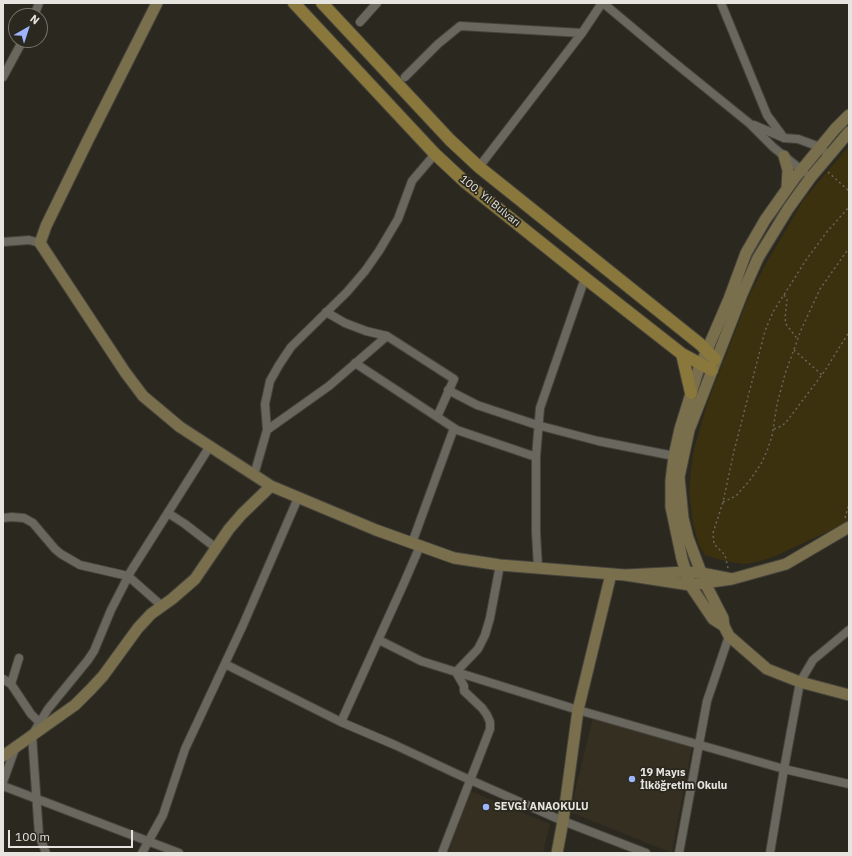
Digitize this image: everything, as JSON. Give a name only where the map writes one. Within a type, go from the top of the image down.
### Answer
[{"type":"main road","name":"100. Yıl Bulvarı","points":[[294,3],[435,154],[465,182],[682,354],[709,361]]},
{"type":"main road","name":"100. Yıl Bulvarı","points":[[322,3],[450,140],[478,167],[709,361]]},
{"type":"main road","points":[[682,354],[691,393]]},
{"type":"street","points":[[40,244],[46,226],[84,147],[157,3]]},
{"type":"street","points":[[360,22],[377,3]]},
{"type":"street","points":[[478,167],[582,33],[603,3],[749,123],[772,147],[811,177]]},
{"type":"street","points":[[720,3],[767,115],[784,138]]},
{"type":"street","points":[[405,77],[438,44],[460,26],[582,33]]},
{"type":"street","points":[[3,77],[19,48]]},
{"type":"street","points":[[678,853],[707,701],[727,631],[723,618],[703,578],[688,538],[683,518],[679,476],[689,430],[729,299],[746,254],[765,220],[787,188],[820,147],[849,115]]},
{"type":"street","points":[[749,123],[784,138],[798,139],[820,147],[829,156]]},
{"type":"street","points":[[849,132],[811,177],[788,209],[758,258],[709,361],[691,393],[680,429],[674,456],[671,481],[671,507],[682,559],[690,585],[713,619],[767,669],[800,682],[849,695]]},
{"type":"street","points":[[254,475],[267,430],[265,404],[270,381],[278,365],[291,347],[347,292],[365,271],[398,219],[412,181],[435,154]]},
{"type":"street","points":[[784,156],[788,170],[787,188]]},
{"type":"street","points":[[3,242],[29,240],[40,244],[50,256],[125,372],[143,396],[180,427],[271,486],[376,530],[454,558],[500,565],[625,575],[690,585],[703,578]]},
{"type":"street","points":[[538,568],[536,532],[537,425],[540,408],[585,278]]},
{"type":"street","points":[[326,312],[345,323],[366,331],[387,336],[454,379],[437,417]]},
{"type":"street","points":[[267,430],[329,386],[387,336]]},
{"type":"street","points":[[355,363],[454,428],[536,457]]},
{"type":"street","points":[[448,390],[478,404],[537,425],[598,441],[674,456]]},
{"type":"street","points":[[341,722],[379,640],[416,544],[454,428]]},
{"type":"street","points":[[46,853],[39,835],[32,735],[48,709],[94,651],[111,610],[128,576],[210,446]]},
{"type":"street","points":[[3,756],[76,705],[86,695],[103,676],[138,628],[151,614],[195,579],[229,529],[271,486]]},
{"type":"street","points":[[142,853],[163,815],[185,749],[243,625],[298,498]]},
{"type":"street","points":[[168,513],[216,548]]},
{"type":"street","points":[[3,518],[24,518],[33,523],[61,554],[80,565],[128,576],[162,606]]},
{"type":"street","points":[[625,575],[686,572],[703,578],[732,579],[786,564],[848,528]]},
{"type":"street","points":[[456,672],[478,649],[485,635],[490,618],[500,565]]},
{"type":"street","points":[[557,853],[578,710],[611,574]]},
{"type":"street","points":[[770,853],[800,682],[813,660],[849,630]]},
{"type":"street","points":[[379,640],[421,661],[578,710],[784,769],[849,784]]},
{"type":"street","points":[[11,684],[19,658]]},
{"type":"street","points":[[225,664],[341,722],[563,820],[646,853]]},
{"type":"street","points":[[442,853],[469,779],[490,729],[490,722],[487,715],[482,708],[464,691],[464,686],[456,672]]},
{"type":"street","points":[[3,678],[11,684],[31,714],[39,722]]},
{"type":"street","points":[[3,782],[16,746]]},
{"type":"street","points":[[3,786],[180,853]]},
{"type":"path","points":[[821,166],[849,191]]},
{"type":"path","points":[[732,579],[725,555],[714,544],[713,533],[723,502],[734,451],[765,331],[774,312],[806,260],[826,233],[849,207]]},
{"type":"path","points":[[723,502],[736,496],[761,464],[767,451],[773,429],[777,404],[785,374],[798,340],[820,289],[849,248]]},
{"type":"path","points":[[784,295],[787,300],[785,318],[786,324],[798,340]]},
{"type":"path","points":[[773,429],[782,426],[787,421],[822,375],[849,332]]},
{"type":"path","points":[[794,350],[822,375]]},
{"type":"path","points":[[848,528],[844,520],[849,504]]},
{"type":"shaded area","points":[[849,146],[849,522],[773,557],[757,562],[743,564],[705,555],[699,545],[693,524],[689,490],[693,453],[707,404],[748,298],[765,265],[804,199]]},
{"type":"shaded area","name":"19 Mayıs İlköğretim Okulu","points":[[593,717],[692,745],[672,853],[570,812]]},
{"type":"shaded area","name":"SEVGİ ANAOKULU","points":[[468,790],[550,824],[543,853],[448,853]]},
{"type":"place","name":"19 Mayıs İlköğretim Okulu","points":[[632,779]]},
{"type":"place","name":"SEVGİ ANAOKULU","points":[[486,807]]}]
